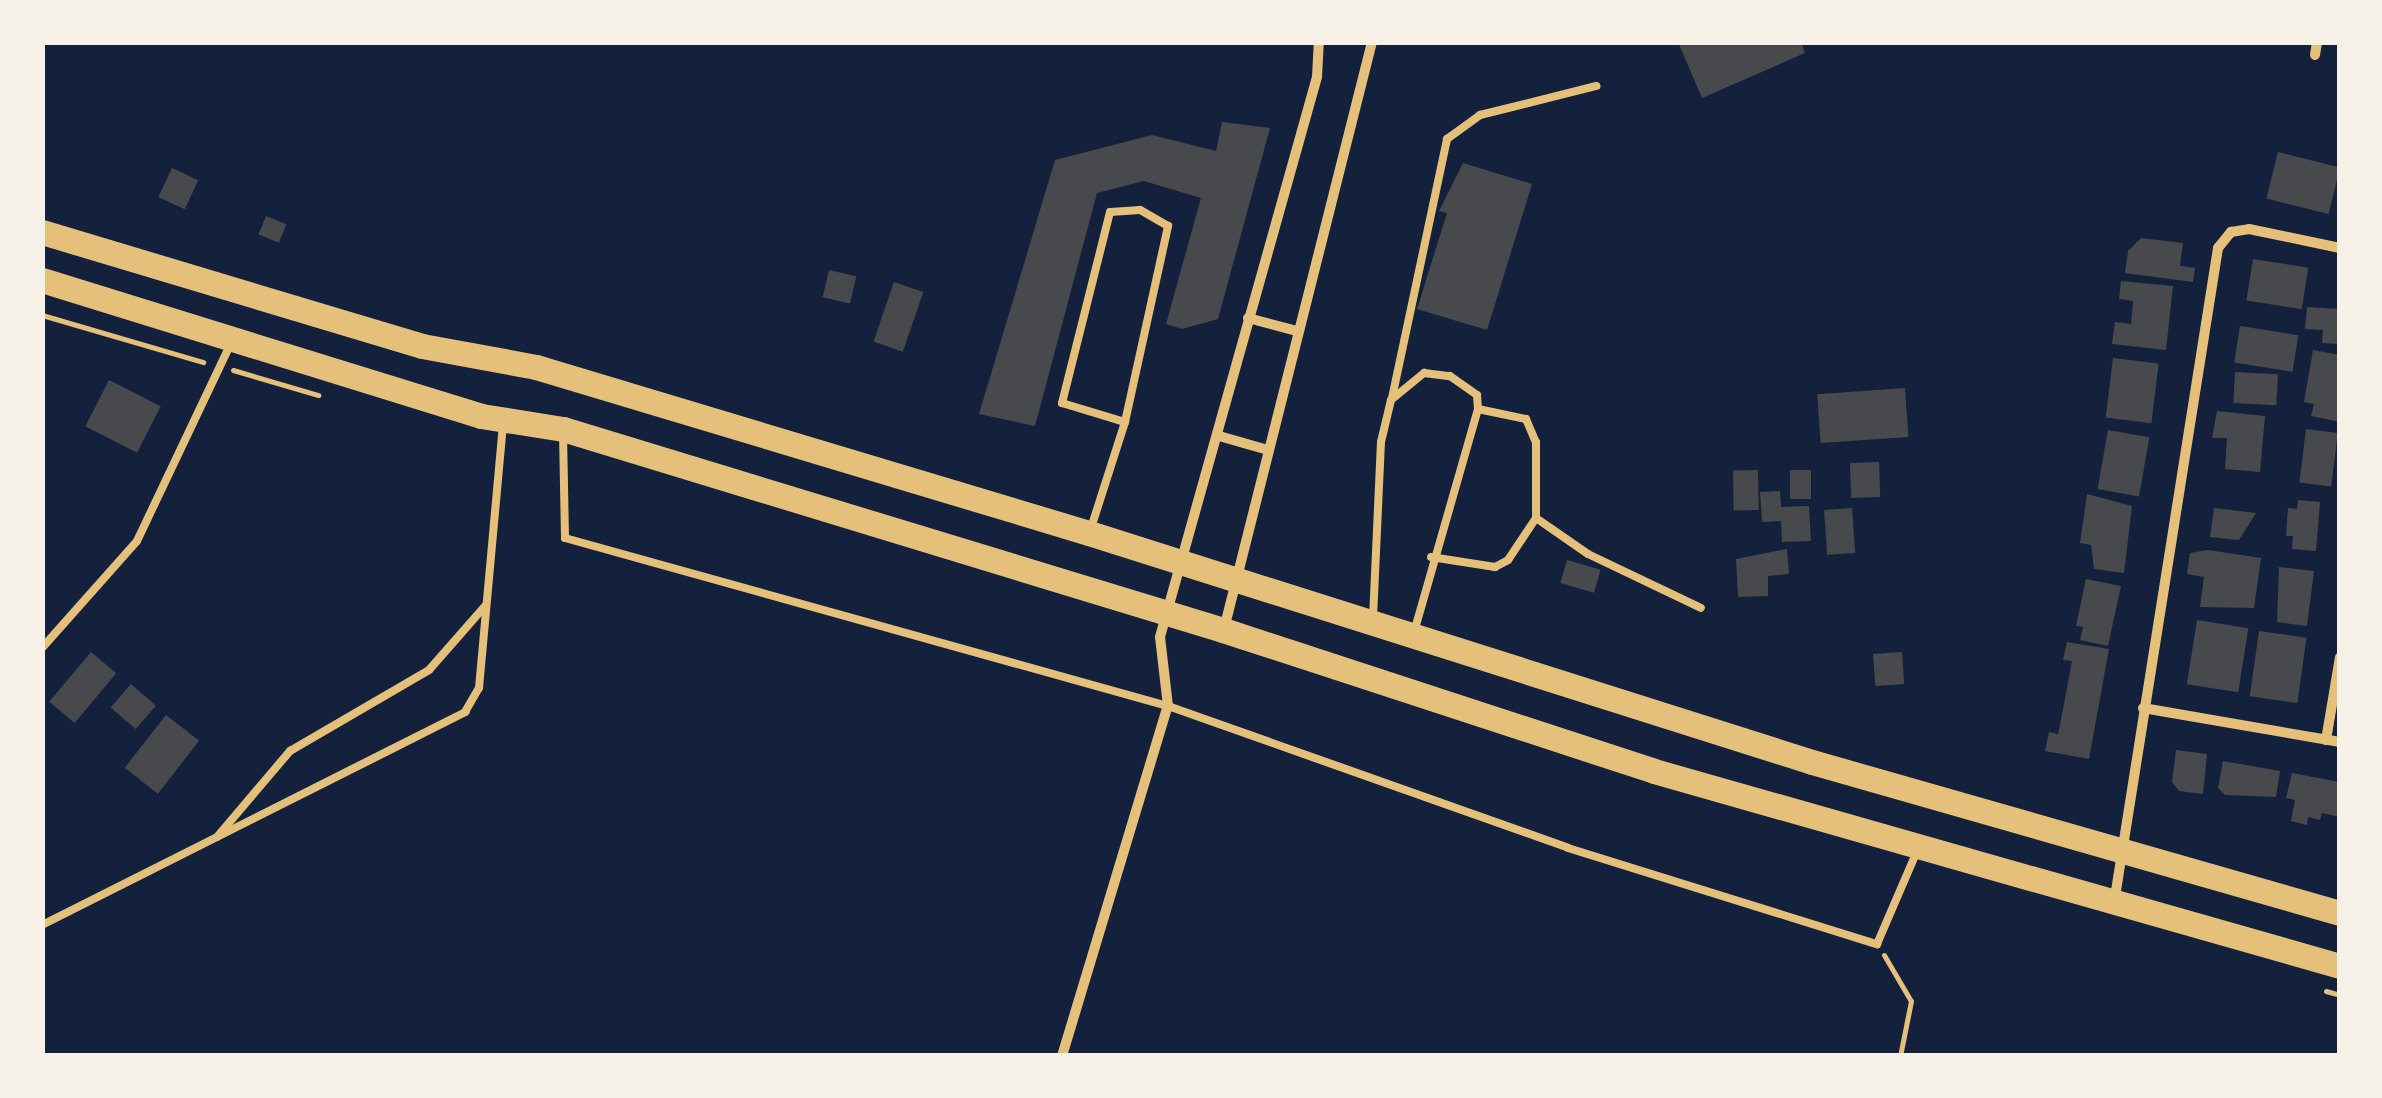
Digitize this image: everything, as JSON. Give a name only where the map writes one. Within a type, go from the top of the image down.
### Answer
[{"type":"highway","points":[[42,218],[71,240]]},
{"type":"highway","points":[[42,232],[422,346],[536,367],[1090,532],[1812,762],[2124,848],[2340,913]]},
{"type":"highway","points":[[42,280],[231,341],[504,418],[563,429],[1224,630],[1654,770],[2116,897],[2340,966]]},
{"type":"street","points":[[1062,1056],[1168,706],[1160,637],[1317,77],[1320,42]]},
{"type":"street","points":[[1224,630],[1372,42]]},
{"type":"street","points":[[2116,897],[2218,248],[2231,232],[2249,230],[2340,248]]},
{"type":"street","points":[[1248,318],[1297,331]]},
{"type":"street","points":[[1219,436],[1268,450]]},
{"type":"street","points":[[2326,740],[2340,657]]},
{"type":"street","points":[[2143,708],[2340,742]]},
{"type":"lane","points":[[1372,623],[1381,442],[1447,139],[1480,116],[1596,86]]},
{"type":"lane","points":[[1090,532],[1125,422],[1168,226],[1140,210],[1110,212],[1062,402],[1125,422]]},
{"type":"lane","points":[[42,648],[137,541],[223,368],[231,341]]},
{"type":"lane","points":[[1391,400],[1424,373],[1468,384],[1478,409],[1432,558],[1413,635]]},
{"type":"lane","points":[[1432,558],[1496,568],[1536,518],[1536,442],[1526,419],[1478,409]]},
{"type":"lane","points":[[43,923],[452,724],[479,688],[504,418]]},
{"type":"lane","points":[[563,429],[565,538],[1168,706],[1568,848],[1877,944],[1919,844]]},
{"type":"lane","points":[[1536,518],[1588,554],[1701,608]]},
{"type":"lane","points":[[214,840],[290,750],[429,670],[486,605]]},
{"type":"path","points":[[42,315],[334,400]]},
{"type":"path","points":[[1877,944],[1912,1001],[1900,1056]]},
{"type":"path","points":[[2321,990],[2340,996]]},
{"type":"building","points":[[1678,42],[1801,42],[1805,53],[1702,98]]},
{"type":"building","points":[[1222,122],[1270,128],[1218,319],[1182,329],[1166,324],[1201,198],[1144,181],[1097,193],[1035,426],[979,414],[1055,160],[1152,135],[1216,151]]},
{"type":"building","points":[[2278,152],[2340,167],[2328,214],[2266,199]]},
{"type":"building","points":[[1463,163],[1532,184],[1487,330],[1417,309],[1447,213],[1439,211]]},
{"type":"building","points":[[172,168],[198,180],[185,209],[158,197]]},
{"type":"building","points":[[266,216],[286,224],[279,243],[259,235]]},
{"type":"building","points":[[2141,238],[2183,243],[2180,266],[2195,268],[2193,282],[2125,273],[2128,251]]},
{"type":"building","points":[[2253,259],[2308,268],[2302,309],[2246,300]]},
{"type":"building","points":[[829,270],[856,276],[850,304],[823,297]]},
{"type":"building","points":[[2121,281],[2173,286],[2166,350],[2112,344],[2115,322],[2131,324],[2133,301],[2119,299]]},
{"type":"building","points":[[894,282],[923,292],[903,352],[873,342]]},
{"type":"building","points":[[2307,307],[2340,309],[2340,344],[2322,343],[2323,330],[2305,329]]},
{"type":"building","points":[[2240,326],[2298,335],[2292,372],[2234,363]]},
{"type":"building","points":[[2313,350],[2340,355],[2340,422],[2311,416],[2314,404],[2304,402]]},
{"type":"building","points":[[2113,358],[2159,364],[2151,423],[2106,418]]},
{"type":"building","points":[[2235,372],[2278,374],[2276,405],[2233,403]]},
{"type":"building","points":[[109,380],[161,406],[137,453],[85,426]]},
{"type":"building","points":[[1905,388],[1908,437],[1821,443],[1817,394]]},
{"type":"building","points":[[2217,411],[2265,416],[2260,472],[2225,469],[2227,438],[2212,438]]},
{"type":"building","points":[[2306,429],[2338,433],[2331,486],[2299,483]]},
{"type":"building","points":[[2108,430],[2149,437],[2139,496],[2098,489]]},
{"type":"building","points":[[1879,462],[1880,497],[1851,498],[1850,463]]},
{"type":"building","points":[[1733,470],[1758,470],[1759,510],[1734,510]]},
{"type":"building","points":[[1790,470],[1811,470],[1811,499],[1790,499]]},
{"type":"building","points":[[1780,491],[1781,507],[1809,506],[1811,541],[1782,542],[1781,521],[1762,522],[1760,492]]},
{"type":"building","points":[[2087,494],[2132,506],[2124,573],[2094,569],[2091,545],[2080,543]]},
{"type":"building","points":[[2298,500],[2320,502],[2316,551],[2292,549],[2293,536],[2286,536],[2288,508],[2297,509]]},
{"type":"building","points":[[1852,508],[1855,553],[1827,555],[1824,510]]},
{"type":"building","points":[[2214,508],[2256,513],[2239,540],[2210,537]]},
{"type":"building","points":[[1787,549],[1789,574],[1768,576],[1768,596],[1738,597],[1736,559]]},
{"type":"building","points":[[2208,550],[2261,558],[2254,608],[2200,607],[2204,577],[2187,574],[2190,553]]},
{"type":"building","points":[[1567,560],[1601,570],[1594,593],[1560,583]]},
{"type":"building","points":[[2279,567],[2314,571],[2307,626],[2277,622]]},
{"type":"building","points":[[2086,579],[2121,586],[2108,646],[2080,640],[2083,627],[2076,626]]},
{"type":"building","points":[[2197,620],[2248,628],[2238,692],[2187,684]]},
{"type":"building","points":[[2259,631],[2307,638],[2297,703],[2250,696]]},
{"type":"building","points":[[2067,642],[2109,649],[2089,759],[2045,751],[2049,732],[2058,734],[2060,725],[2072,661],[2063,660]]},
{"type":"building","points":[[91,652],[116,673],[74,723],[49,702]]},
{"type":"building","points":[[1902,652],[1904,684],[1875,686],[1873,654]]},
{"type":"building","points":[[131,684],[156,706],[136,729],[111,707]]},
{"type":"building","points":[[166,715],[199,741],[158,794],[125,768]]},
{"type":"building","points":[[2176,750],[2207,754],[2203,794],[2179,791],[2172,782]]},
{"type":"building","points":[[2223,761],[2280,771],[2276,797],[2225,795],[2218,788]]},
{"type":"building","points":[[2292,773],[2340,782],[2340,817],[2322,813],[2320,820],[2308,817],[2307,825],[2291,821],[2295,800],[2286,798]]}]
